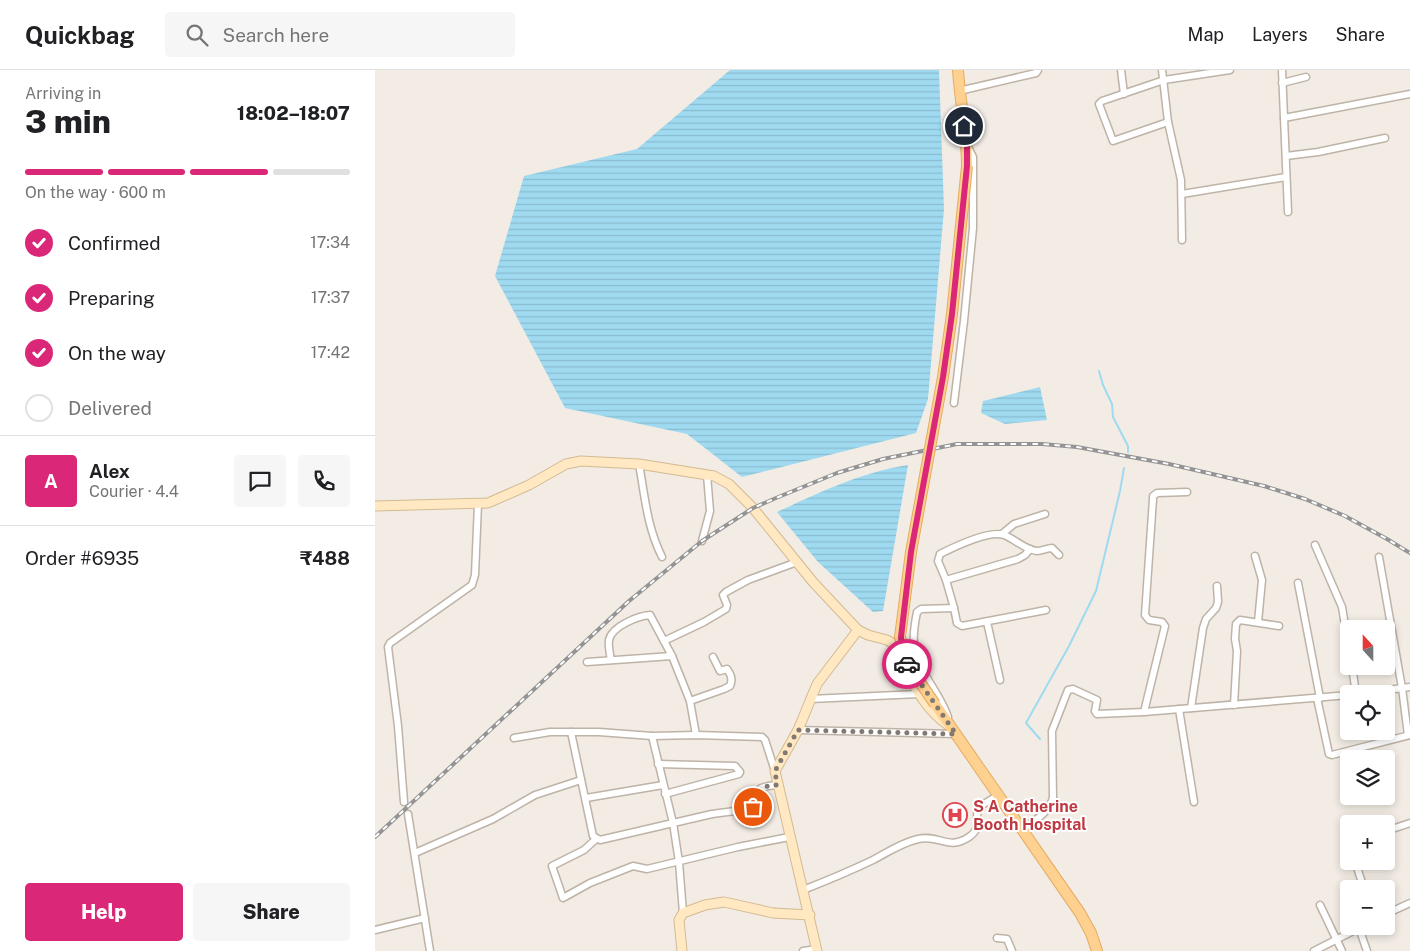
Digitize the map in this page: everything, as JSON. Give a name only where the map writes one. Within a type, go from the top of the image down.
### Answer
[{"type":"main road","points":[[958,70],[959,91],[967,143],[967,166],[952,314],[943,377],[911,552],[901,637],[906,662],[997,796],[1080,913],[1091,933],[1097,951]]},
{"type":"street","points":[[959,91],[1036,73],[1038,70]]},
{"type":"street","points":[[1121,70],[1124,94]]},
{"type":"street","points":[[1162,70],[1168,122],[1181,180],[1182,240]]},
{"type":"street","points":[[1168,122],[1113,141],[1099,104],[1101,101],[1164,80],[1230,70]]},
{"type":"street","points":[[1282,70],[1288,212]]},
{"type":"street","points":[[1282,83],[1306,77]]},
{"type":"street","points":[[1284,118],[1410,94]]},
{"type":"street","points":[[1285,156],[1317,152],[1385,138]]},
{"type":"street","points":[[954,403],[965,321],[973,228],[973,157],[967,143]]},
{"type":"street","points":[[1181,194],[1286,177]]},
{"type":"street","points":[[375,506],[493,502],[529,485],[566,464],[597,461],[639,464],[714,476],[729,484],[753,508],[813,582],[858,630],[892,643],[919,694],[933,713],[953,730]]},
{"type":"street","points":[[639,464],[649,522],[653,538],[662,557]]},
{"type":"street","points":[[702,541],[710,511],[707,475]]},
{"type":"street","points":[[1144,712],[1165,626],[1162,622],[1149,620],[1145,615],[1153,499],[1157,493],[1187,492]]},
{"type":"street","points":[[405,802],[388,647],[390,643],[472,586],[475,575],[478,504]]},
{"type":"street","points":[[1045,514],[1015,524],[1002,534],[977,539],[940,554],[938,560],[946,580],[957,623],[960,626],[1046,610]]},
{"type":"street","points":[[1002,534],[1030,549],[1037,551],[1052,548],[1059,555]]},
{"type":"street","points":[[1315,545],[1342,607],[1344,620]]},
{"type":"street","points":[[946,580],[1018,559],[1030,549]]},
{"type":"street","points":[[1255,556],[1262,580],[1258,622]]},
{"type":"street","points":[[1298,583],[1329,754],[1332,755],[1409,735],[1379,557]]},
{"type":"street","points":[[664,641],[705,622],[726,609],[728,607],[723,594],[726,592],[748,580],[797,562]]},
{"type":"street","points":[[1191,708],[1203,628],[1206,619],[1216,608],[1218,602],[1217,586]]},
{"type":"street","points":[[953,730],[944,706],[918,659],[913,642],[919,610],[954,608]]},
{"type":"street","points":[[611,660],[609,641],[614,631],[619,626],[647,614],[651,616],[672,656],[690,701],[696,735]]},
{"type":"street","points":[[1234,705],[1237,651],[1235,639],[1236,624],[1240,620],[1279,626]]},
{"type":"street","points":[[987,622],[1000,680]]},
{"type":"street","points":[[775,771],[798,730],[817,684],[858,630]]},
{"type":"street","points":[[587,662],[672,656]]},
{"type":"street","points":[[690,701],[730,686],[732,678],[730,673],[727,669],[718,669],[713,657]]},
{"type":"street","points":[[1395,689],[1410,687]]},
{"type":"street","points":[[1021,830],[1048,809],[1051,804],[1053,779],[1052,731],[1068,690],[1073,689],[1097,700],[1095,711],[1097,714],[1340,696]]},
{"type":"street","points":[[810,699],[919,694]]},
{"type":"street","points":[[1179,709],[1194,802]]},
{"type":"street","points":[[798,730],[953,730]]},
{"type":"street","points":[[514,738],[550,732],[763,738],[775,771],[817,950],[803,951]]},
{"type":"street","points":[[571,732],[593,836],[596,839]]},
{"type":"street","points":[[652,736],[673,823],[679,862],[683,913],[679,920],[682,951]]},
{"type":"street","points":[[658,764],[735,766],[740,772],[665,794]]},
{"type":"street","points":[[415,853],[493,819],[535,795],[581,780]]},
{"type":"street","points":[[586,798],[663,785]]},
{"type":"street","points":[[777,785],[761,788],[753,807],[750,808],[712,814],[600,840],[596,839],[584,850],[552,866],[552,869],[563,898],[590,883],[633,866],[643,869],[789,837]]},
{"type":"street","points":[[803,890],[845,873],[905,843],[920,838],[939,839],[951,844],[956,843],[977,829],[979,807],[997,796]]},
{"type":"street","points":[[408,814],[430,951]]},
{"type":"street","points":[[1395,828],[1410,823]]},
{"type":"street","points":[[683,913],[705,904],[724,902],[773,913],[810,915]]},
{"type":"street","points":[[1395,910],[1410,903]]},
{"type":"street","points":[[1320,905],[1342,951]]},
{"type":"street","points":[[375,930],[425,918]]},
{"type":"street","points":[[1314,951],[1347,935]]},
{"type":"street","points":[[1363,935],[1367,951]]},
{"type":"street","points":[[997,938],[1007,939],[1012,951]]},
{"type":"water","points":[[730,70],[939,70],[944,209],[928,399],[916,433],[742,477],[687,434],[565,408],[495,276],[524,176],[637,149]]},
{"type":"water","points":[[1040,387],[1047,420],[1005,424],[981,413],[983,401]]},
{"type":"water","points":[[908,465],[883,611],[873,612],[818,562],[777,512],[857,478],[890,468]]},
{"type":"waterway","points":[[1099,371],[1112,404],[1113,417],[1128,446],[1128,452]]},
{"type":"waterway","points":[[1040,739],[1026,723],[1069,646],[1096,591],[1124,468]]},
{"type":"railway","points":[[375,837],[629,601],[702,541],[753,508],[837,473],[883,459],[957,444],[1042,444],[1077,447],[1169,464],[1264,486],[1305,499],[1345,516],[1410,553]]},
{"type":"way so far","points":[[753,807],[761,788],[777,785],[775,771],[798,730],[956,734],[907,664]]},
{"type":"place","name":"S A Catherine Booth Hospital","points":[[955,815]]},
{"type":"route","points":[[907,664],[903,655],[901,637],[911,552],[943,377],[952,314],[967,166],[967,143],[964,126]]}]
